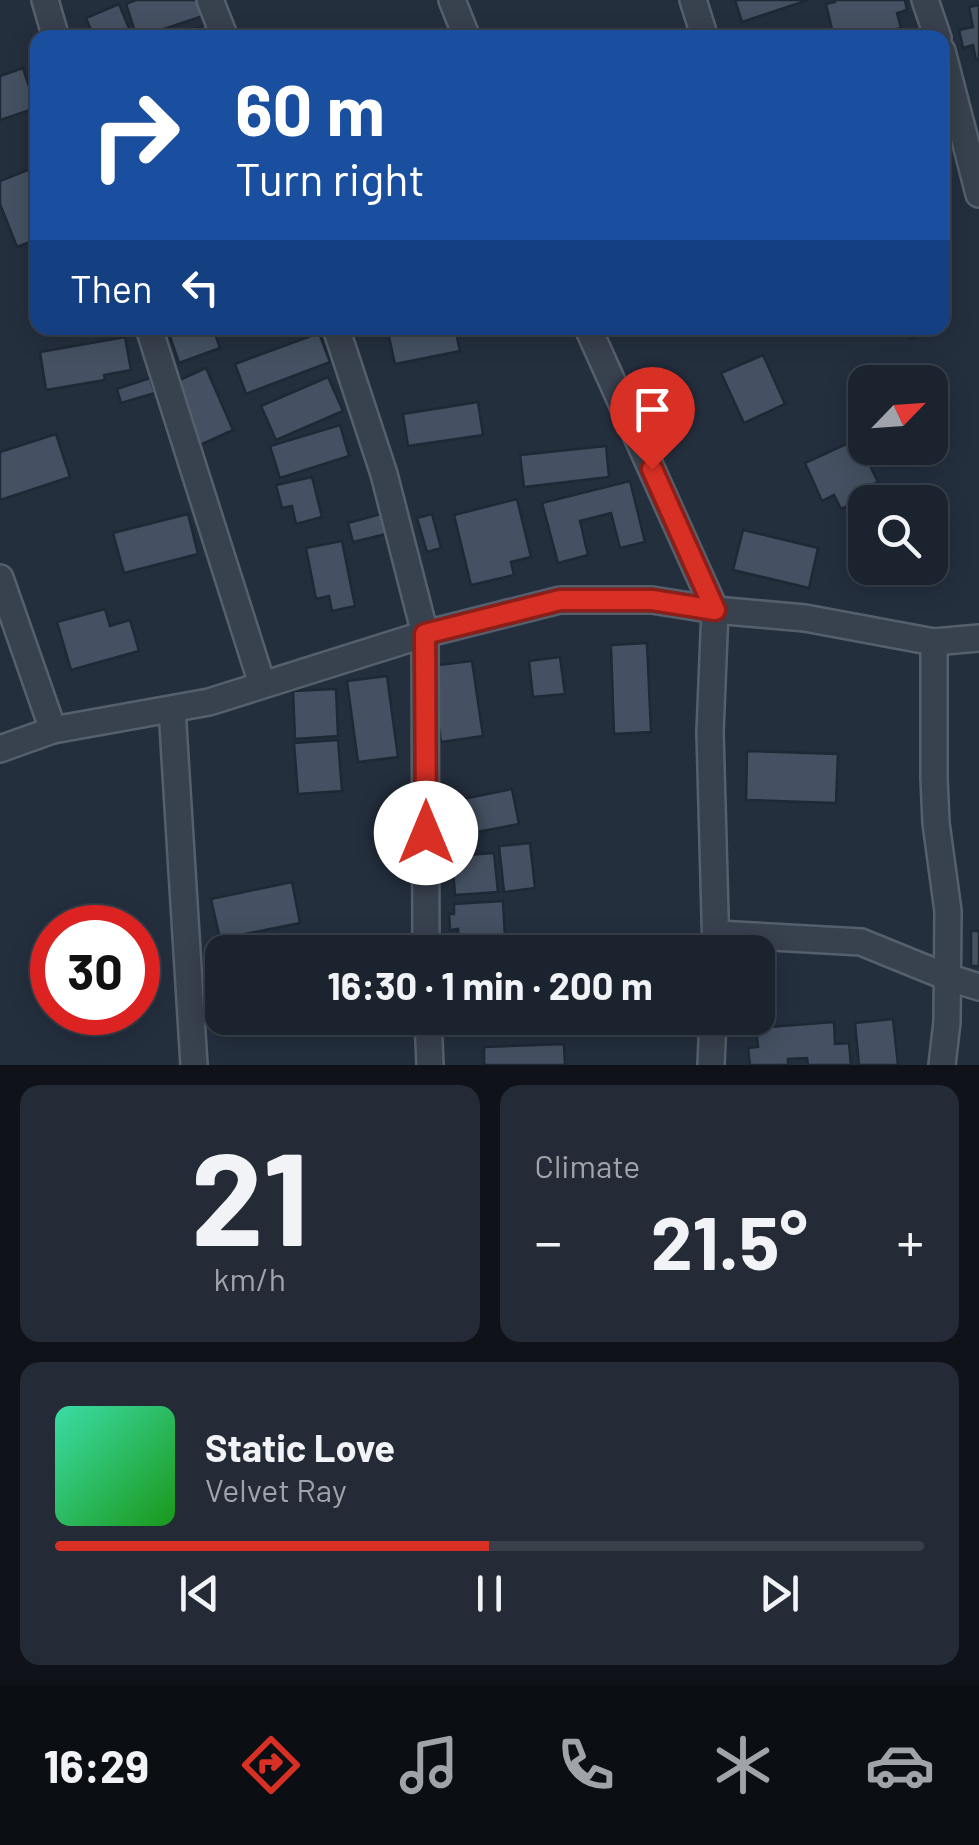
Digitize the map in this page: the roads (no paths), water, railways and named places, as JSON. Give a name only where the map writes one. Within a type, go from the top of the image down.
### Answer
[{"type":"street","points":[[44,0],[53,30]]},
{"type":"street","points":[[210,0],[222,30]]},
{"type":"street","points":[[452,0],[464,30]]},
{"type":"street","points":[[693,0],[702,30]]},
{"type":"street","points":[[925,0],[935,30]]},
{"type":"street","points":[[950,82],[979,194]]},
{"type":"street","points":[[151,335],[262,684]]},
{"type":"street","points":[[338,335],[384,474],[425,634],[426,935]]},
{"type":"street","points":[[591,335],[715,610],[710,732],[717,935]]},
{"type":"street","points":[[0,578],[53,730]]},
{"type":"street","points":[[0,749],[53,730],[209,702],[425,634],[560,600],[652,600],[805,618],[934,642],[979,638]]},
{"type":"street","points":[[934,642],[936,823],[948,911],[947,1022],[942,1065]]},
{"type":"street","points":[[172,708],[194,1065]]},
{"type":"street","points":[[775,943],[861,942],[979,986]]},
{"type":"street","points":[[429,1035],[430,1065]]},
{"type":"street","points":[[711,1065],[712,1035]]}]
